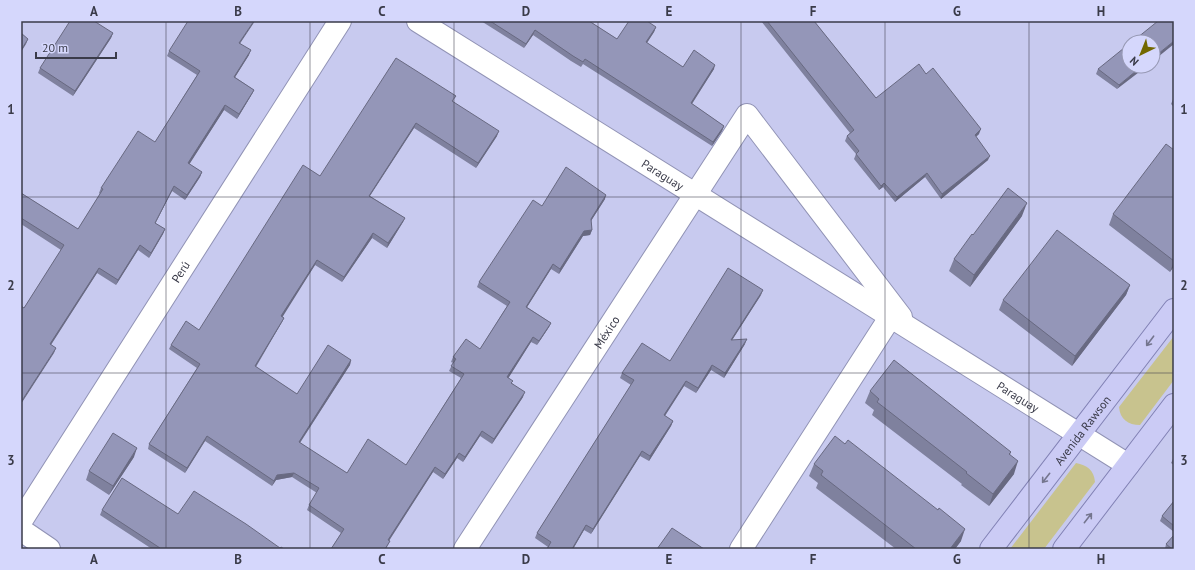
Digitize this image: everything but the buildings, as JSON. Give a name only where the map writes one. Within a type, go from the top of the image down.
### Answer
[{"type":"main road","name":"Avenida Rawson","points":[[991,549],[1174,310]]},
{"type":"main road","points":[[1064,549],[1174,406]]},
{"type":"street","name":"Perú","points":[[21,521],[340,21]]},
{"type":"street","name":"Paraguay","points":[[418,21],[1128,465]]},
{"type":"street","name":"Paraguay","points":[[747,115],[900,322]]},
{"type":"street","name":"México","points":[[465,549],[747,115]]},
{"type":"street","points":[[741,549],[900,322]]},
{"type":"street","points":[[21,530],[49,549]]},
{"type":"shaded area","points":[[1174,336],[1174,380],[1140,425],[1128,422],[1121,415],[1119,407]]},
{"type":"shaded area","points":[[1076,463],[1083,465],[1091,471],[1095,482],[1044,549],[1010,549]]}]
